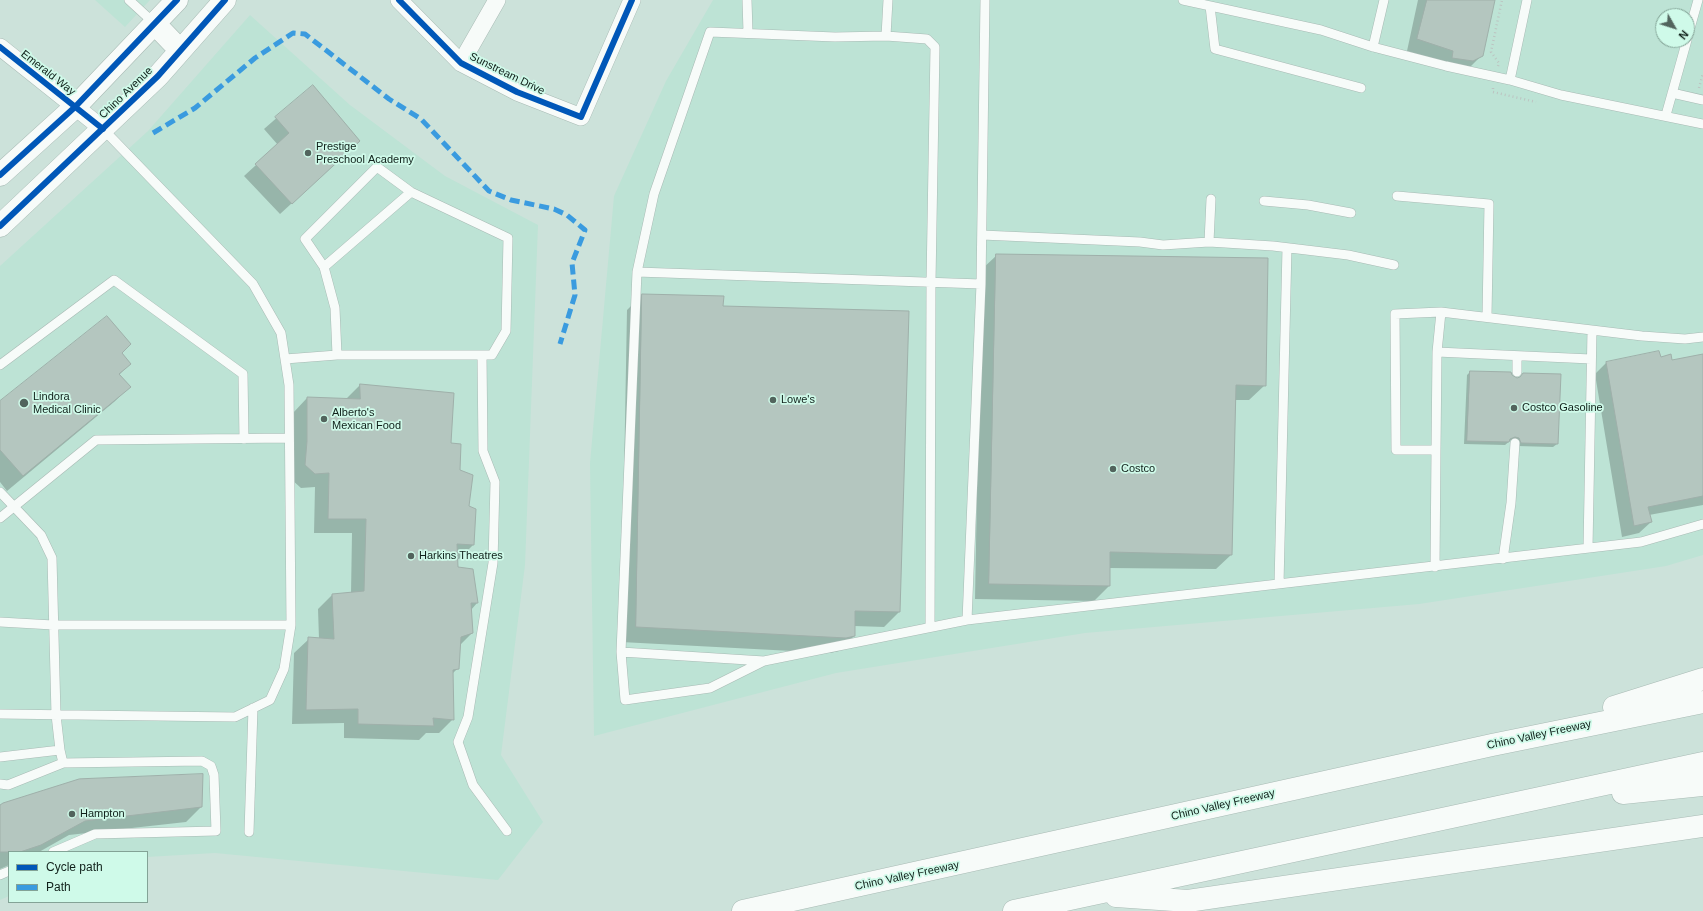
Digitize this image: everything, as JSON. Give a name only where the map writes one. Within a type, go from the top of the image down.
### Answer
[{"type":"main road","points":[[0,175],[75,107],[177,0]]},
{"type":"main road","name":"Chino Avenue","points":[[0,226],[158,76],[224,0]]},
{"type":"main road","points":[[155,24],[180,50]]},
{"type":"main road","points":[[1492,744],[1703,679]]},
{"type":"main road","name":"Chino Valley Freeway","points":[[743,911],[1492,744],[1703,702]]},
{"type":"main road","points":[[1014,911],[1523,803],[1703,763]]},
{"type":"main road","points":[[1523,803],[1703,785]]},
{"type":"main road","points":[[1091,894],[1188,901],[1703,826]]},
{"type":"street","name":"Sunstream Drive","points":[[400,0],[461,63],[517,92],[581,117],[632,0]]},
{"type":"street","points":[[461,63],[497,0]]},
{"type":"street","name":"Emerald Way","points":[[0,48],[103,129]]},
{"type":"lane","points":[[129,0],[155,24]]},
{"type":"lane","points":[[747,0],[748,32]]},
{"type":"lane","points":[[886,36],[888,0]]},
{"type":"lane","points":[[967,620],[981,284],[985,0]]},
{"type":"lane","points":[[1183,0],[1321,30],[1446,66],[1510,80],[1561,95],[1666,115],[1703,124]]},
{"type":"lane","points":[[1373,46],[1384,0]]},
{"type":"lane","points":[[1510,80],[1527,0]]},
{"type":"lane","points":[[1695,11],[1698,0]]},
{"type":"lane","points":[[1210,6],[1215,50],[1361,88]]},
{"type":"lane","points":[[930,627],[931,282],[935,46],[926,39],[886,36],[835,37],[748,32],[710,32],[654,194],[637,272],[621,652],[625,700],[710,688],[764,661],[967,620],[1641,542],[1703,524]]},
{"type":"lane","points":[[1666,115],[1684,48]]},
{"type":"lane","points":[[1672,93],[1703,100]]},
{"type":"lane","points":[[0,714],[235,717],[270,700],[284,669],[291,625],[288,385],[281,333],[253,284],[103,129]]},
{"type":"lane","points":[[285,359],[337,355],[492,355],[506,331],[508,238],[412,192],[377,167],[305,239],[324,267],[335,308],[337,355]]},
{"type":"lane","points":[[324,267],[412,192]]},
{"type":"lane","points":[[1397,196],[1489,204],[1487,316]]},
{"type":"lane","points":[[1209,242],[1211,199]]},
{"type":"lane","points":[[1264,201],[1308,204],[1351,213]]},
{"type":"lane","points":[[982,235],[1140,242],[1163,245],[1209,242],[1287,248],[1348,255],[1394,265]]},
{"type":"lane","points":[[1279,584],[1287,248]]},
{"type":"lane","points":[[637,272],[981,284]]},
{"type":"lane","points":[[0,365],[114,280],[243,374],[244,439]]},
{"type":"lane","points":[[1435,567],[1437,352],[1441,312]]},
{"type":"lane","points":[[1436,450],[1396,450],[1396,314],[1441,312],[1487,316],[1592,330],[1678,338],[1703,337]]},
{"type":"lane","points":[[1588,548],[1592,330]]},
{"type":"lane","points":[[1437,352],[1591,359]]},
{"type":"lane","points":[[482,355],[483,452],[495,482],[493,563],[468,717],[458,742],[473,785],[507,831]]},
{"type":"lane","points":[[1517,356],[1517,372]]},
{"type":"lane","points":[[0,518],[96,440],[289,438]]},
{"type":"lane","points":[[1503,559],[1511,503],[1515,443]]},
{"type":"lane","points":[[0,492],[12,507],[41,535],[52,558],[56,715],[63,763]]},
{"type":"lane","points":[[0,622],[53,625],[291,625]]},
{"type":"lane","points":[[621,652],[764,661]]},
{"type":"lane","points":[[249,832],[253,708]]},
{"type":"lane","points":[[0,757],[60,750]]},
{"type":"lane","points":[[0,784],[8,785],[63,763],[202,761],[211,766],[214,775],[216,831],[94,834],[55,851]]},
{"type":"shaded area","points":[[95,0],[150,0],[125,27]]},
{"type":"shaded area","points":[[713,0],[1703,0],[1703,555],[1666,566],[1419,604],[1085,633],[836,673],[594,736],[590,463],[614,196],[666,81]]},
{"type":"shaded area","points":[[250,15],[350,105],[445,176],[538,225],[525,565],[501,755],[543,822],[498,880],[215,853],[148,857],[148,851],[8,851],[8,896],[0,900],[0,266],[148,131]]},
{"type":"building","points":[[1427,0],[1495,0],[1483,56],[1473,61],[1452,58],[1453,51],[1417,39]]},
{"type":"building","name":"Prestige Preschool Academy","points":[[313,85],[360,141],[292,204],[255,164],[289,133],[275,117]]},
{"type":"building","name":"Costco","points":[[996,254],[1268,258],[1266,386],[1236,385],[1232,555],[1110,552],[1110,586],[989,584]]},
{"type":"building","name":"Lowe's","points":[[642,294],[724,296],[723,306],[909,311],[900,612],[855,611],[855,636],[846,638],[636,627]]},
{"type":"building","points":[[107,316],[131,344],[122,353],[131,364],[119,374],[131,387],[23,476],[0,450],[0,401]]},
{"type":"building","points":[[1659,351],[1661,357],[1671,354],[1672,360],[1703,354],[1703,496],[1648,507],[1652,522],[1634,526],[1606,362]]},
{"type":"building","name":"Costco Gasoline","points":[[1470,371],[1511,372],[1512,375],[1517,378],[1523,373],[1561,374],[1558,444],[1521,443],[1519,438],[1515,437],[1510,439],[1509,442],[1467,441]]},
{"type":"building","name":"Harkins Theatres","points":[[360,384],[454,393],[451,443],[461,444],[460,470],[473,475],[469,506],[476,509],[474,545],[457,544],[458,567],[473,569],[478,603],[471,603],[473,633],[461,637],[459,669],[453,670],[454,720],[433,718],[434,726],[358,724],[358,709],[306,710],[308,637],[334,639],[332,594],[364,591],[366,519],[328,519],[329,473],[315,474],[305,465],[307,441],[307,397],[360,399]]},
{"type":"building","name":"Hampton","points":[[203,774],[202,807],[85,821],[41,845],[23,851],[0,852],[0,805],[79,779]]},
{"type":"marked path","points":[[153,133],[195,108],[255,58],[293,33],[305,34],[389,99],[421,119],[489,191],[511,200],[554,209],[567,215],[585,230],[572,263],[575,295],[560,344]]},
{"type":"cycle path","points":[[0,175],[75,107],[177,0]]},
{"type":"cycle path","points":[[0,226],[158,76],[225,0]]},
{"type":"cycle path","points":[[399,0],[461,63],[517,92],[581,117],[632,0]]},
{"type":"cycle path","points":[[0,47],[103,129]]},
{"type":"place","name":"Prestige Preschool Academy","points":[[308,153]]},
{"type":"place","name":"Lowe's","points":[[773,400]]},
{"type":"place","name":"Lindora Medical Clinic","points":[[24,403]]},
{"type":"place","name":"Costco Gasoline","points":[[1514,408]]},
{"type":"place","name":"Alberto's Mexican Food","points":[[324,419]]},
{"type":"place","name":"Costco","points":[[1113,469]]},
{"type":"place","name":"Harkins Theatres","points":[[411,556]]},
{"type":"place","name":"Hampton","points":[[72,814]]}]
